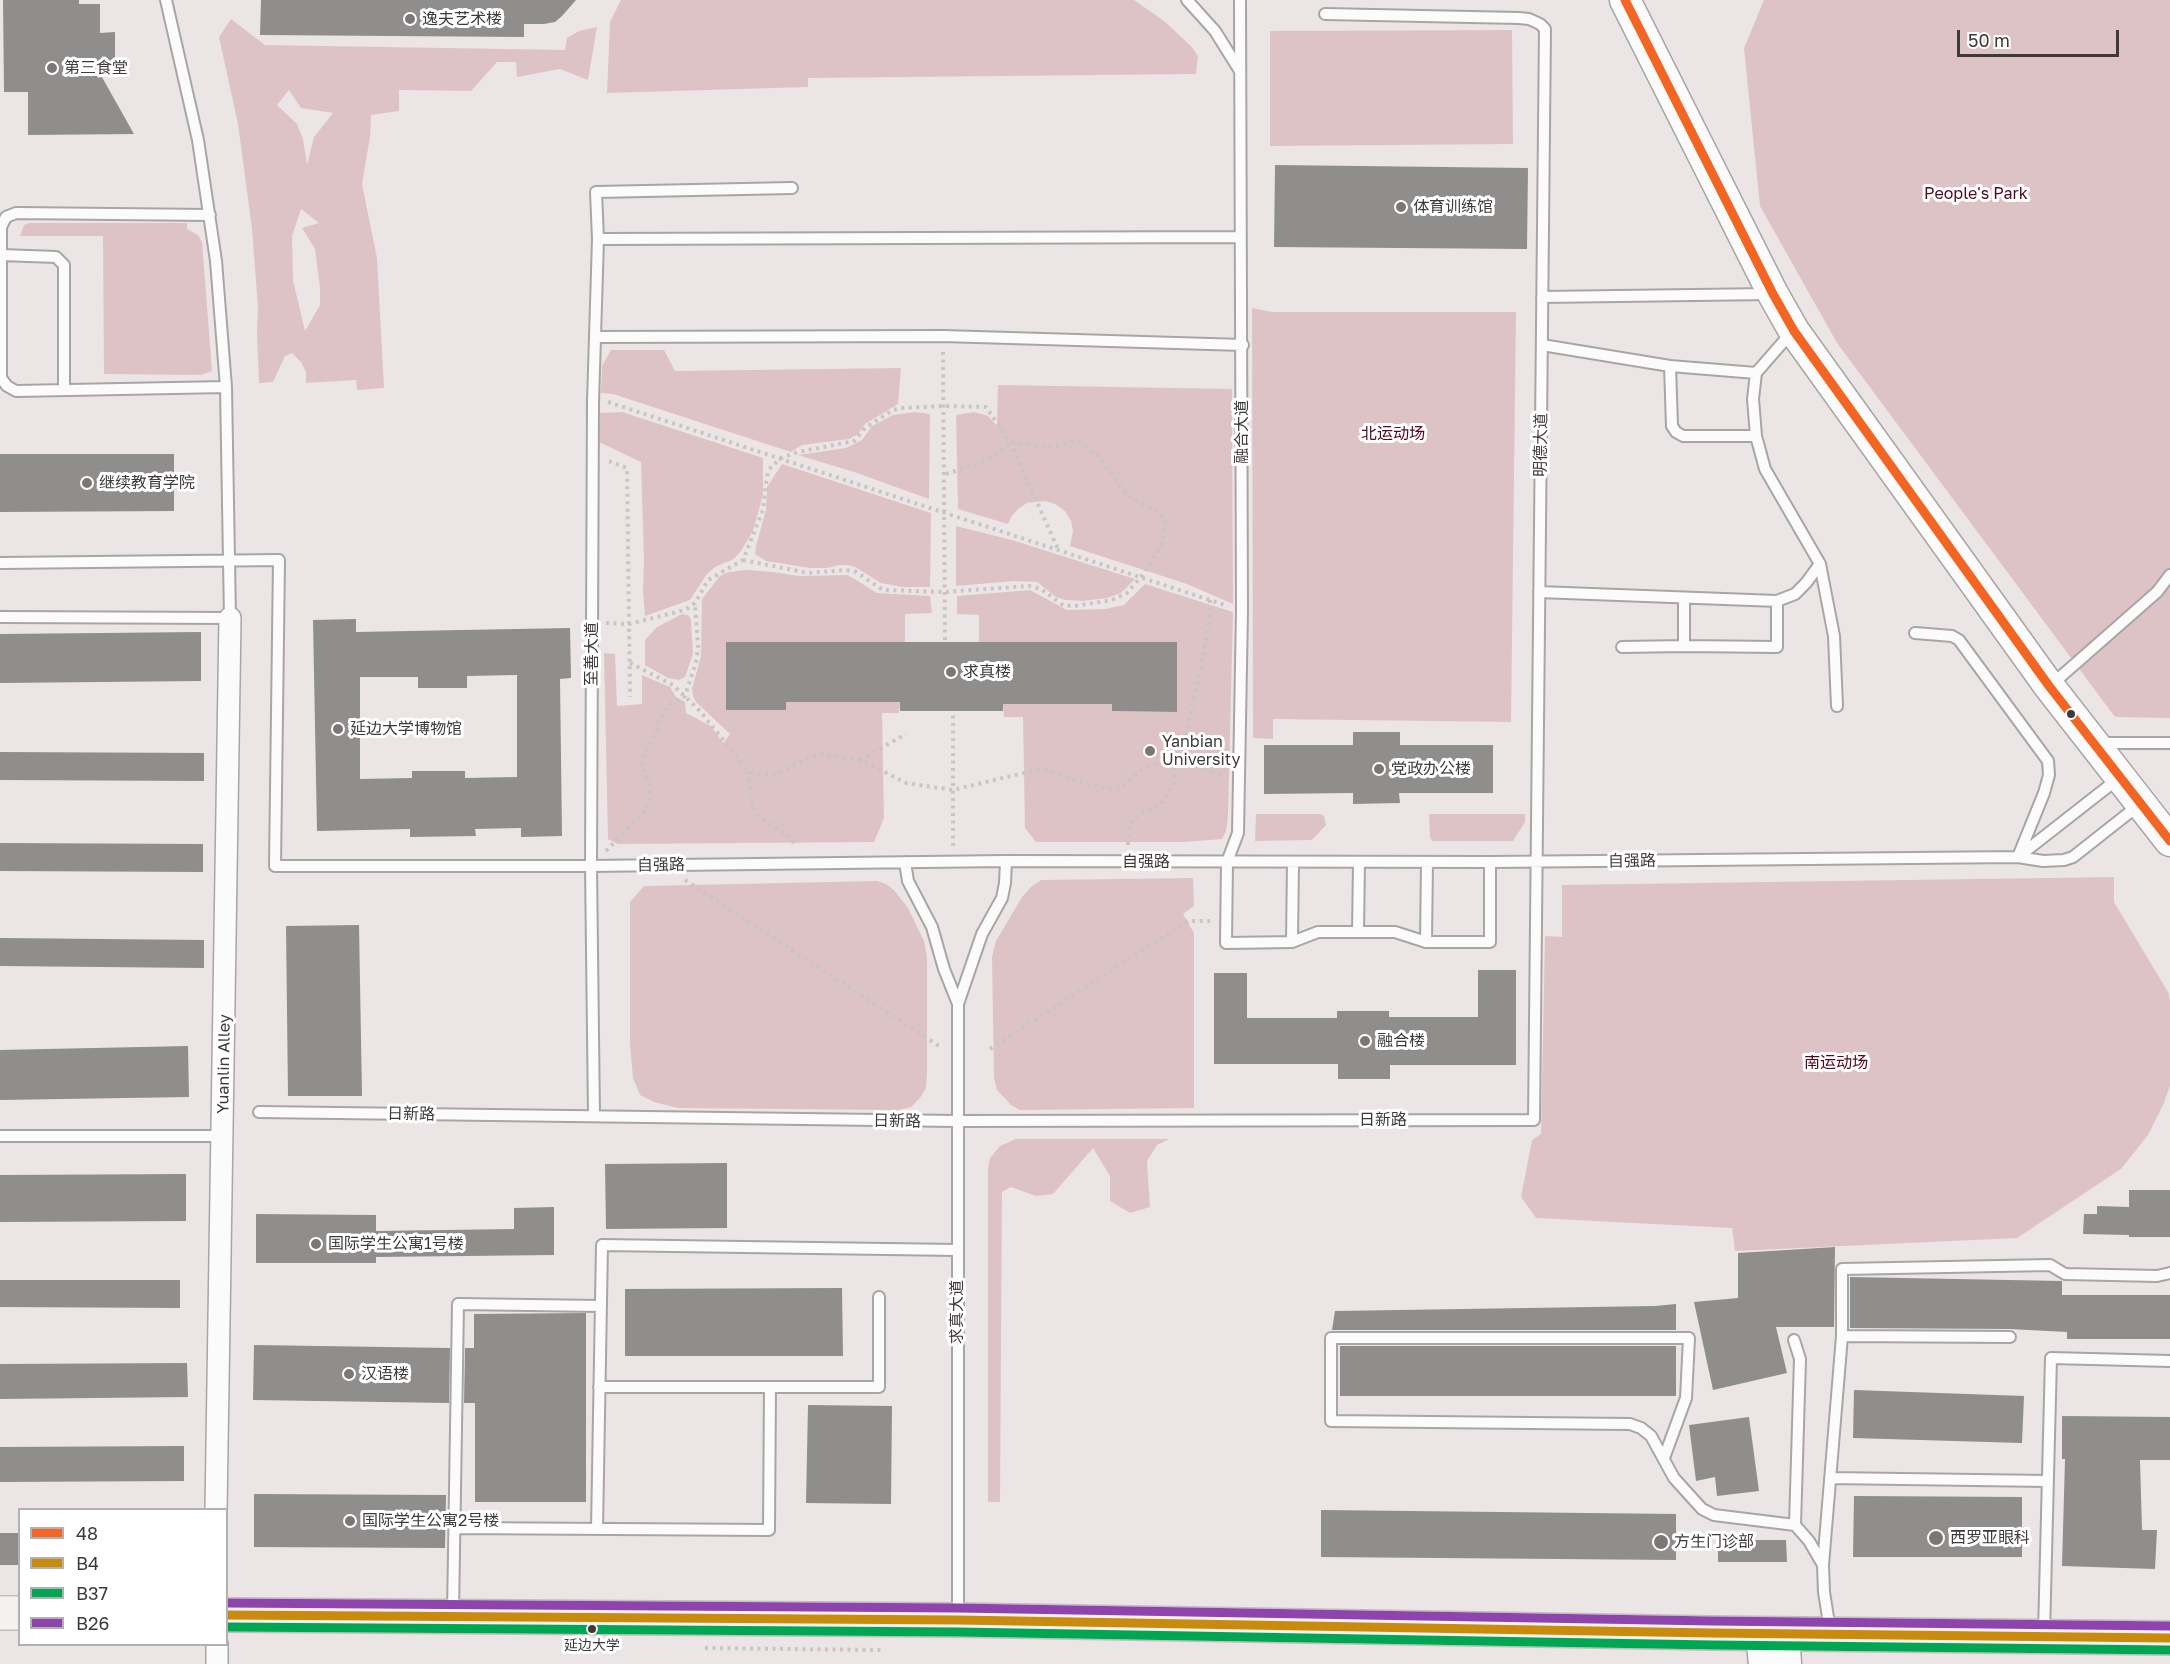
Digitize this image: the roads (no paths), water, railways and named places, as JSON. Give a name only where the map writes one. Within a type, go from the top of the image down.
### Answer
[{"type":"main road","points":[[1625,0],[1773,294],[1794,331],[2049,686],[2170,841]]},
{"type":"main road","points":[[0,1613],[18,1613]]},
{"type":"main road","points":[[228,1615],[958,1620],[1774,1649],[1831,1634],[2170,1638]]},
{"type":"street","name":"Yuanlin Alley","points":[[216,1508],[230,618]]},
{"type":"street","points":[[217,1646],[217,1664]]},
{"type":"lane","points":[[0,617],[230,618],[226,387],[222,316],[198,140],[166,0]]},
{"type":"lane","points":[[1187,0],[1215,31],[1241,72]]},
{"type":"lane","name":"融合大道","points":[[1240,0],[1242,610],[1238,833],[1227,862],[1226,944],[1292,942]]},
{"type":"lane","name":"明德大道","points":[[1325,14],[1529,19],[1545,29],[1534,1120]]},
{"type":"lane","name":"至善大道","points":[[594,1116],[591,866],[592,402],[598,239],[596,192],[792,188]]},
{"type":"lane","points":[[210,215],[16,213],[6,217],[1,226],[1,378],[7,386],[16,391],[226,387]]},
{"type":"lane","points":[[598,239],[1240,237]]},
{"type":"lane","points":[[1,255],[56,257],[64,265],[64,390]]},
{"type":"lane","points":[[1542,297],[1773,294]]},
{"type":"lane","points":[[1794,331],[1756,373],[1754,399],[1756,436],[1765,469],[1820,564],[1834,636],[1837,706]]},
{"type":"lane","points":[[596,337],[943,336],[1242,345]]},
{"type":"lane","points":[[1542,345],[1670,366],[1756,373]]},
{"type":"lane","points":[[1670,366],[1672,426],[1676,432],[1683,436],[1756,436]]},
{"type":"lane","name":"自强路","points":[[229,561],[279,560],[275,866],[591,866],[1006,861],[1537,862],[2018,857],[2043,861],[2073,857],[2140,804]]},
{"type":"lane","points":[[0,563],[229,561]]},
{"type":"lane","points":[[1539,592],[1777,602],[1795,594],[1820,564]]},
{"type":"lane","points":[[2049,686],[2157,592],[2170,574]]},
{"type":"lane","points":[[1684,598],[1684,646]]},
{"type":"lane","points":[[1622,647],[1778,647],[1777,602]]},
{"type":"lane","points":[[1915,633],[1952,636],[1959,640],[2048,761],[2049,775],[2044,793],[2018,857]]},
{"type":"lane","points":[[2093,743],[2170,743]]},
{"type":"lane","points":[[2018,857],[2120,777]]},
{"type":"lane","points":[[958,1004],[982,934],[1002,898],[1006,861]]},
{"type":"lane","points":[[905,862],[908,881],[932,927],[944,969],[958,1004]]},
{"type":"lane","points":[[1293,862],[1292,942],[1318,932],[1395,932],[1426,942],[1490,942],[1490,862]]},
{"type":"lane","points":[[1358,932],[1359,862]]},
{"type":"lane","points":[[1426,942],[1427,862]]},
{"type":"lane","name":"求真大道","points":[[958,1004],[958,1620]]},
{"type":"lane","name":"日新路","points":[[259,1112],[957,1121],[1534,1120]]},
{"type":"lane","points":[[0,1136],[223,1136]]},
{"type":"lane","points":[[597,1529],[602,1245],[957,1250]]},
{"type":"lane","points":[[1831,1634],[1824,1592],[1823,1565],[1842,1336],[1842,1269],[2050,1265],[2066,1274],[2157,1276],[2170,1272]]},
{"type":"lane","points":[[599,1387],[879,1387],[879,1297]]},
{"type":"lane","points":[[453,1617],[458,1304],[600,1306]]},
{"type":"lane","points":[[1842,1336],[2010,1337]]},
{"type":"lane","points":[[1664,1458],[1686,1398],[1689,1338],[1331,1338],[1331,1421],[1630,1424],[1641,1428],[1651,1436],[1674,1478],[1702,1509],[1714,1515],[1795,1525],[1809,1541],[1823,1565]]},
{"type":"lane","points":[[1794,1340],[1800,1359],[1795,1525]]},
{"type":"lane","points":[[2044,1636],[2051,1358],[2170,1361]]},
{"type":"lane","points":[[454,1528],[769,1530],[770,1387]]},
{"type":"lane","points":[[1830,1478],[2048,1481]]},
{"type":"place","name":"逸夫艺术楼","points":[[410,19]]},
{"type":"place","name":"第三食堂","points":[[52,68]]},
{"type":"place","name":"体育训练馆","points":[[1401,207]]},
{"type":"place","name":"继续教育学院","points":[[87,483]]},
{"type":"place","name":"求真楼","points":[[951,672]]},
{"type":"place","name":"延边大学博物馆","points":[[338,729]]},
{"type":"place","name":"Yanbian University","points":[[1150,751]]},
{"type":"place","name":"党政办公楼","points":[[1379,769]]},
{"type":"place","name":"融合楼","points":[[1365,1041]]},
{"type":"place","name":"国际学生公寓1号楼","points":[[316,1244]]},
{"type":"place","name":"汉语楼","points":[[349,1374]]},
{"type":"place","name":"国际学生公寓2号楼","points":[[350,1521]]},
{"type":"place","name":"西罗亚眼科","points":[[1936,1538]]},
{"type":"place","name":"方生门诊部","points":[[1661,1542]]},
{"type":"place","name":"延边大学","points":[[592,1629]]},
{"type":"park label","name":"People's Park","points":[[1976,194]]},
{"type":"park label","name":"北运动场","points":[[1393,434]]},
{"type":"park label","name":"南运动场","points":[[1836,1063]]}]
